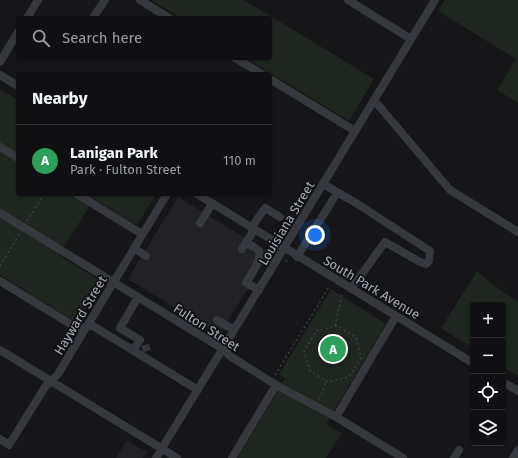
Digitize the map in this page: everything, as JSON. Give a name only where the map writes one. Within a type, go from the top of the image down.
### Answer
[{"type":"street","points":[[28,16],[38,0]]},
{"type":"street","points":[[94,16],[104,0]]},
{"type":"street","points":[[140,0],[166,16]]},
{"type":"street","points":[[348,0],[411,39]]},
{"type":"street","name":"Louisiana Street","points":[[156,458],[435,0]]},
{"type":"street","points":[[0,62],[16,35]]},
{"type":"street","points":[[238,60],[257,72]]},
{"type":"street","points":[[0,75],[16,85]]},
{"type":"street","points":[[272,80],[355,130]]},
{"type":"street","points":[[374,100],[450,190],[518,232]]},
{"type":"street","points":[[0,147],[16,157]]},
{"type":"street","points":[[323,184],[430,252],[429,261],[426,264],[385,242],[351,289]]},
{"type":"street","points":[[297,256],[337,192]]},
{"type":"street","points":[[80,196],[142,234]]},
{"type":"street","name":"Hayward Street","points":[[0,439],[9,445],[45,387],[58,374],[165,196]]},
{"type":"street","name":"South Park Avenue","points":[[200,196],[470,361]]},
{"type":"street","points":[[200,223],[212,204]]},
{"type":"street","points":[[259,290],[246,283],[260,257],[259,251],[258,249],[244,246],[252,229],[265,208],[280,217]]},
{"type":"street","name":"Fulton Street","points":[[0,213],[223,349],[230,356],[276,385],[336,417],[403,458]]},
{"type":"street","points":[[134,248],[146,256]]},
{"type":"street","points":[[0,281],[77,328],[93,326],[198,390]]},
{"type":"street","points":[[138,297],[120,328],[144,345],[149,360]]},
{"type":"street","points":[[336,417],[396,316]]},
{"type":"street","points":[[217,320],[234,330]]},
{"type":"street","points":[[133,350],[144,345]]},
{"type":"street","points":[[0,350],[177,458]]},
{"type":"street","points":[[506,384],[518,391]]},
{"type":"street","points":[[232,458],[276,385]]},
{"type":"street","points":[[454,458],[459,450]]},
{"type":"street","points":[[513,458],[518,450]]},
{"type":"path","points":[[26,224],[43,196]]},
{"type":"path","points":[[0,266],[21,232]]},
{"type":"path","points":[[275,375],[329,287]]},
{"type":"path","points":[[335,326],[342,294]]},
{"type":"path","points":[[335,326],[356,337],[361,358],[350,377],[328,382],[310,371],[304,351],[316,331],[335,326]]},
{"type":"path","points":[[321,396],[326,380]]},
{"type":"shaded area","points":[[151,0],[244,0],[270,16],[178,16]]},
{"type":"shaded area","points":[[445,0],[518,0],[518,103],[497,90],[516,59],[438,11]]},
{"type":"shaded area","points":[[272,17],[374,79],[349,121],[272,74],[272,72],[269,72],[249,60],[272,60]]},
{"type":"shaded area","points":[[0,89],[16,99],[16,196],[155,196],[137,225],[94,199],[59,255],[102,282],[77,323],[0,275]]},
{"type":"shaded area","points":[[178,197],[270,253],[219,335],[128,279]]},
{"type":"shaded area","points":[[477,271],[518,302],[518,376],[506,369],[506,302],[470,302],[470,346],[441,328]]},
{"type":"shaded area","points":[[331,289],[386,324],[326,424],[342,433],[326,458],[237,458],[285,379],[279,374]]},
{"type":"shaded area","points":[[127,440],[147,452],[143,458],[116,458]]},
{"type":"tunnel","points":[[145,345],[147,351]]},
{"type":"place","name":"Lanigan Park","points":[[333,349]]}]
